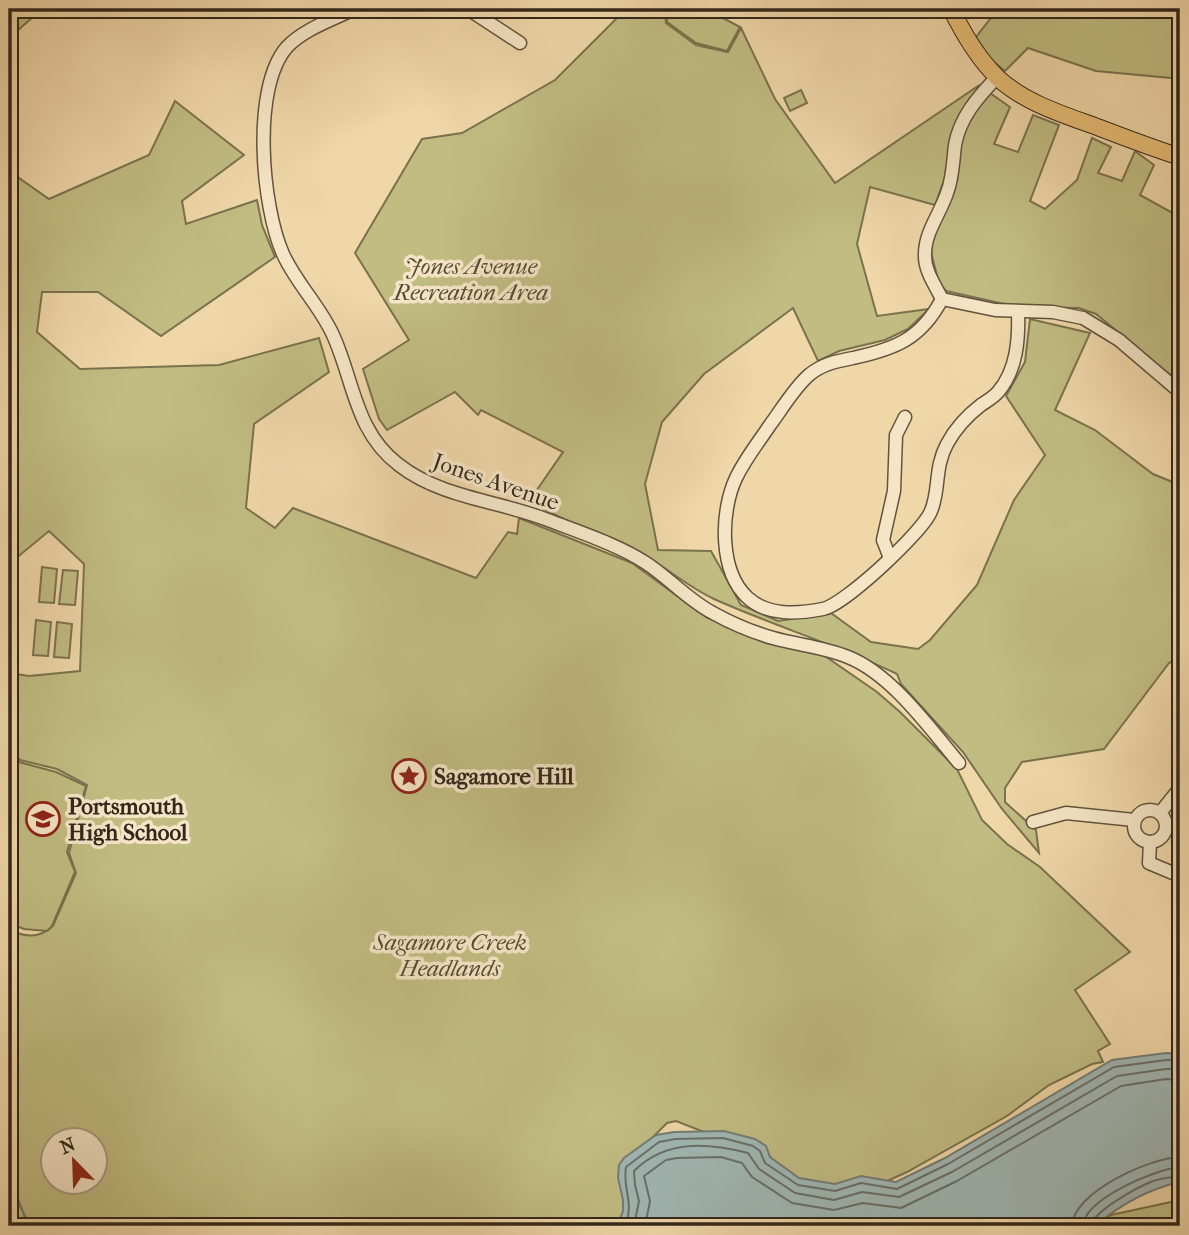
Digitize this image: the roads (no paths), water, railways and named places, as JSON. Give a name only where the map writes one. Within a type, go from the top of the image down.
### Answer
[{"type":"main road","points":[[951,9],[975,51],[997,77],[1022,96],[1042,106],[1180,157]]},
{"type":"street","name":"Jones Avenue","points":[[354,9],[293,42],[278,61],[267,96],[264,146],[267,193],[272,225],[284,257],[328,325],[359,414],[385,453],[411,474],[426,482],[533,514],[633,556],[664,576],[700,606],[752,631],[850,658],[872,670],[891,686],[958,763]]},
{"type":"street","points":[[468,9],[520,43]]},
{"type":"street","points":[[997,77],[977,97],[963,119],[955,144],[948,191],[927,239],[926,268],[942,299],[1018,312],[1069,314],[1091,322],[1119,340],[1180,392]]},
{"type":"street","points":[[942,299],[913,337],[871,354],[824,365],[808,376],[778,413],[743,465],[734,481],[724,533],[728,566],[738,589],[757,606],[778,612],[808,612],[830,607],[890,558],[928,519],[933,509],[940,459],[956,430],[997,393],[1014,365],[1018,312]]},
{"type":"street","points":[[890,558],[883,540],[894,491],[894,447],[899,426],[905,417]]},
{"type":"street","points":[[1160,813],[1180,788]]},
{"type":"street","points":[[1148,810],[1160,813],[1166,824],[1166,831],[1157,841],[1150,842],[1137,837],[1134,820],[1148,810]]},
{"type":"street","points":[[1033,822],[1066,813],[1134,820]]},
{"type":"street","points":[[1150,842],[1149,863],[1180,876]]},
{"type":"water","points":[[1166,1053],[1180,1054],[1180,1182],[1135,1199],[1095,1226],[617,1226],[623,1211],[618,1178],[619,1165],[624,1158],[656,1135],[724,1131],[755,1139],[766,1146],[770,1157],[799,1178],[835,1184],[861,1176],[896,1182],[945,1158],[1112,1060]]},
{"type":"waterway","points":[[9,1185],[12,1185],[25,1217],[43,1226]]},
{"type":"place","name":"Sagamore Hill","points":[[409,776]]},
{"type":"place","name":"Portsmouth High School","points":[[43,819]]},
{"type":"park label","name":"Jones Avenue Recreation Area","points":[[471,279]]},
{"type":"park label","name":"Sagamore Creek Headlands","points":[[450,955]]}]
